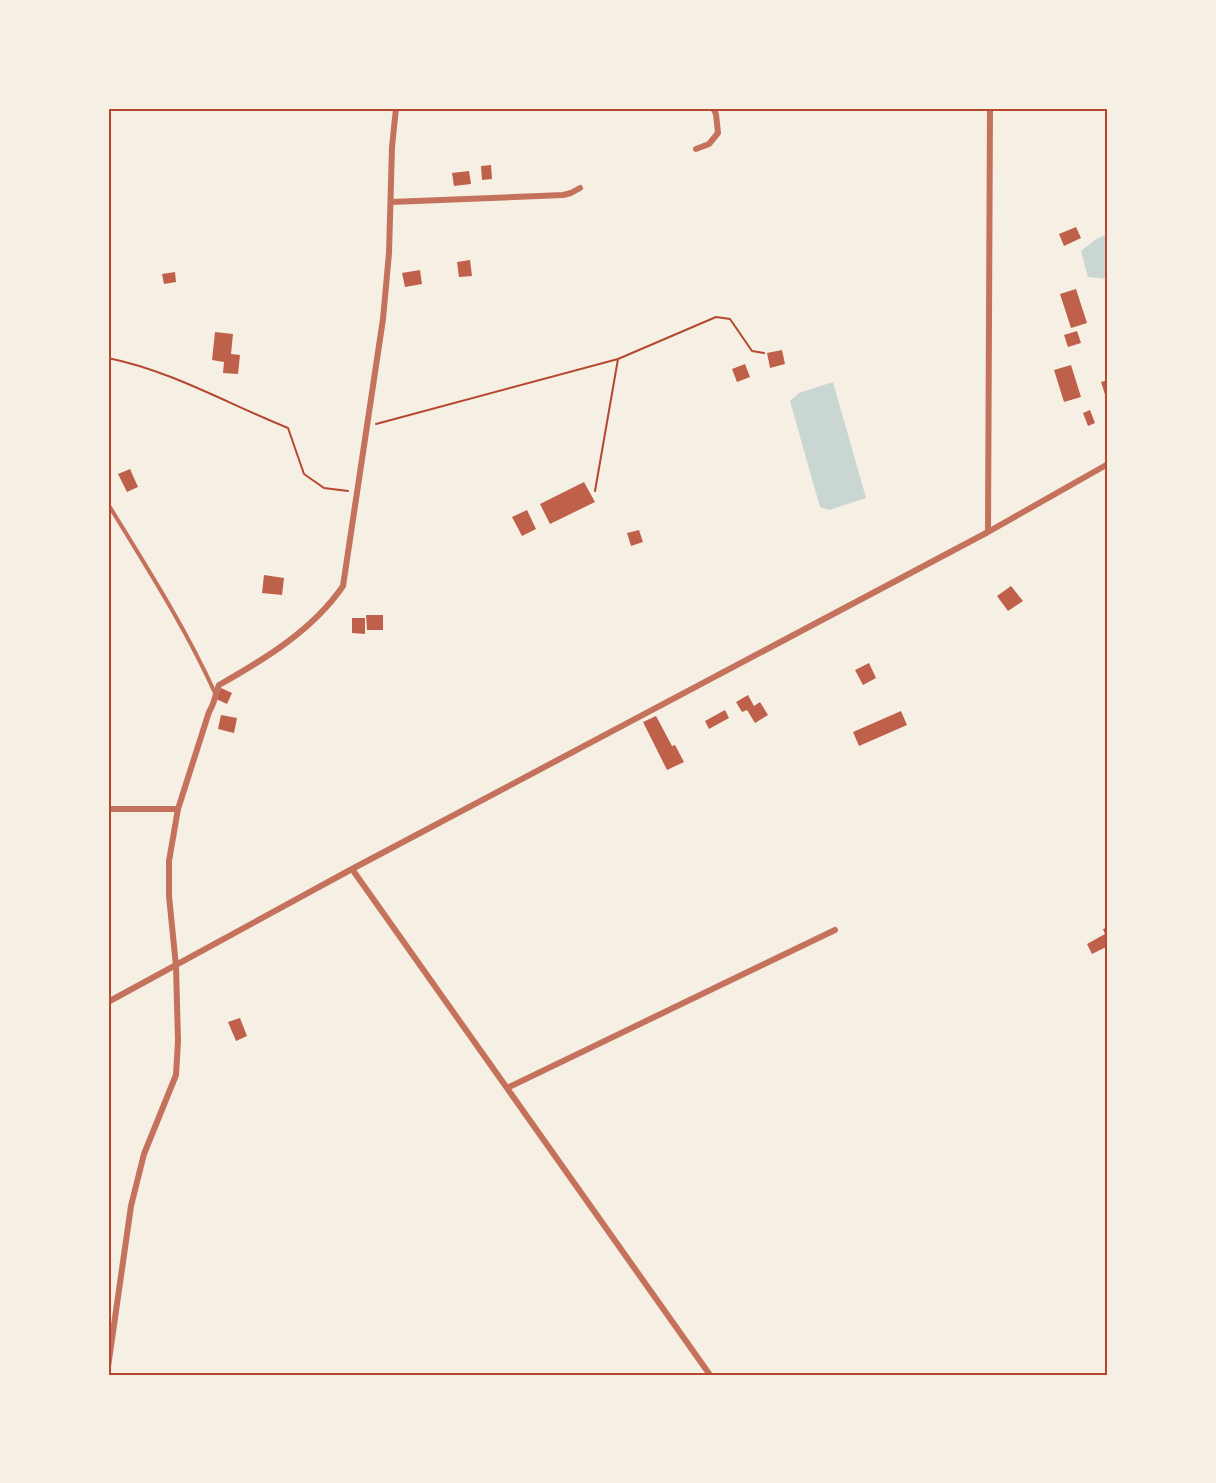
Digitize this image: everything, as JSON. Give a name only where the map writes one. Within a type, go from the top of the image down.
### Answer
[{"type":"street","points":[[108,1367],[134,1196],[144,1154],[176,1075],[178,1041],[176,966],[169,896],[169,861],[178,809],[209,712],[215,703],[219,684],[271,656],[331,604],[343,586],[383,319],[389,253],[392,147],[396,108]]},
{"type":"street","points":[[696,149],[709,144],[718,133],[713,108]]},
{"type":"street","points":[[988,532],[990,108]]},
{"type":"street","points":[[391,202],[563,195],[572,194],[580,188]]},
{"type":"street","points":[[108,1002],[352,869],[988,532],[1108,464]]},
{"type":"street","points":[[108,809],[178,809]]},
{"type":"street","points":[[352,869],[710,1375]]},
{"type":"street","points":[[507,1088],[835,930]]},
{"type":"lane","points":[[108,504],[172,609],[216,693]]},
{"type":"path","points":[[367,426],[618,359],[716,317],[730,319],[752,351],[764,353]]},
{"type":"path","points":[[108,358],[137,364],[173,378],[288,429],[304,474],[324,488],[357,493]]},
{"type":"path","points":[[596,491],[618,359]]},
{"type":"shaded area","points":[[1108,234],[1108,279],[1088,277],[1081,251],[1096,239]]},
{"type":"shaded area","points":[[833,382],[866,498],[829,510],[820,507],[790,401],[799,393]]},
{"type":"building","points":[[491,165],[492,179],[482,180],[481,166]]},
{"type":"building","points":[[469,171],[471,184],[454,186],[452,173]]},
{"type":"building","points":[[1076,227],[1081,238],[1064,246],[1059,234]]},
{"type":"building","points":[[470,260],[472,276],[459,277],[457,262]]},
{"type":"building","points":[[420,270],[422,284],[405,287],[402,273]]},
{"type":"building","points":[[175,272],[176,282],[164,284],[162,274]]},
{"type":"building","points":[[1076,289],[1087,323],[1071,328],[1060,294]]},
{"type":"building","points":[[1077,331],[1081,343],[1068,347],[1064,335]]},
{"type":"building","points":[[215,332],[233,334],[231,354],[240,355],[238,374],[223,373],[224,362],[212,360]]},
{"type":"building","points":[[782,350],[785,364],[770,368],[767,353]]},
{"type":"building","points":[[745,364],[750,377],[737,382],[732,369]]},
{"type":"building","points":[[1071,365],[1081,397],[1064,402],[1054,370]]},
{"type":"building","points":[[1108,380],[1108,404],[1101,382]]},
{"type":"building","points":[[1090,410],[1095,423],[1088,426],[1083,413]]},
{"type":"building","points":[[130,469],[138,487],[127,492],[118,474]]},
{"type":"building","points":[[584,482],[595,502],[550,524],[540,504]]},
{"type":"building","points":[[527,510],[536,529],[522,536],[512,517]]},
{"type":"building","points":[[639,530],[643,542],[631,546],[627,533]]},
{"type":"building","points":[[264,575],[284,578],[282,595],[262,593]]},
{"type":"building","points":[[1011,586],[1023,601],[1008,611],[997,596]]},
{"type":"building","points":[[366,615],[383,615],[383,630],[367,630]]},
{"type":"building","points":[[352,618],[365,618],[365,634],[352,633]]},
{"type":"building","points":[[869,663],[876,678],[863,685],[855,670]]},
{"type":"building","points":[[221,688],[232,693],[227,704],[216,699]]},
{"type":"building","points":[[748,695],[754,706],[760,702],[768,715],[755,723],[747,710],[742,712],[736,702]]},
{"type":"building","points":[[725,710],[729,718],[709,729],[705,721]]},
{"type":"building","points":[[901,711],[907,725],[859,746],[853,732]]},
{"type":"building","points":[[221,715],[237,718],[234,733],[218,729]]},
{"type":"building","points":[[656,716],[672,746],[675,745],[684,762],[667,770],[643,722]]},
{"type":"building","points":[[1108,927],[1108,946],[1092,954],[1087,944],[1105,934],[1103,929]]},
{"type":"building","points":[[240,1018],[247,1036],[236,1041],[228,1022]]}]
